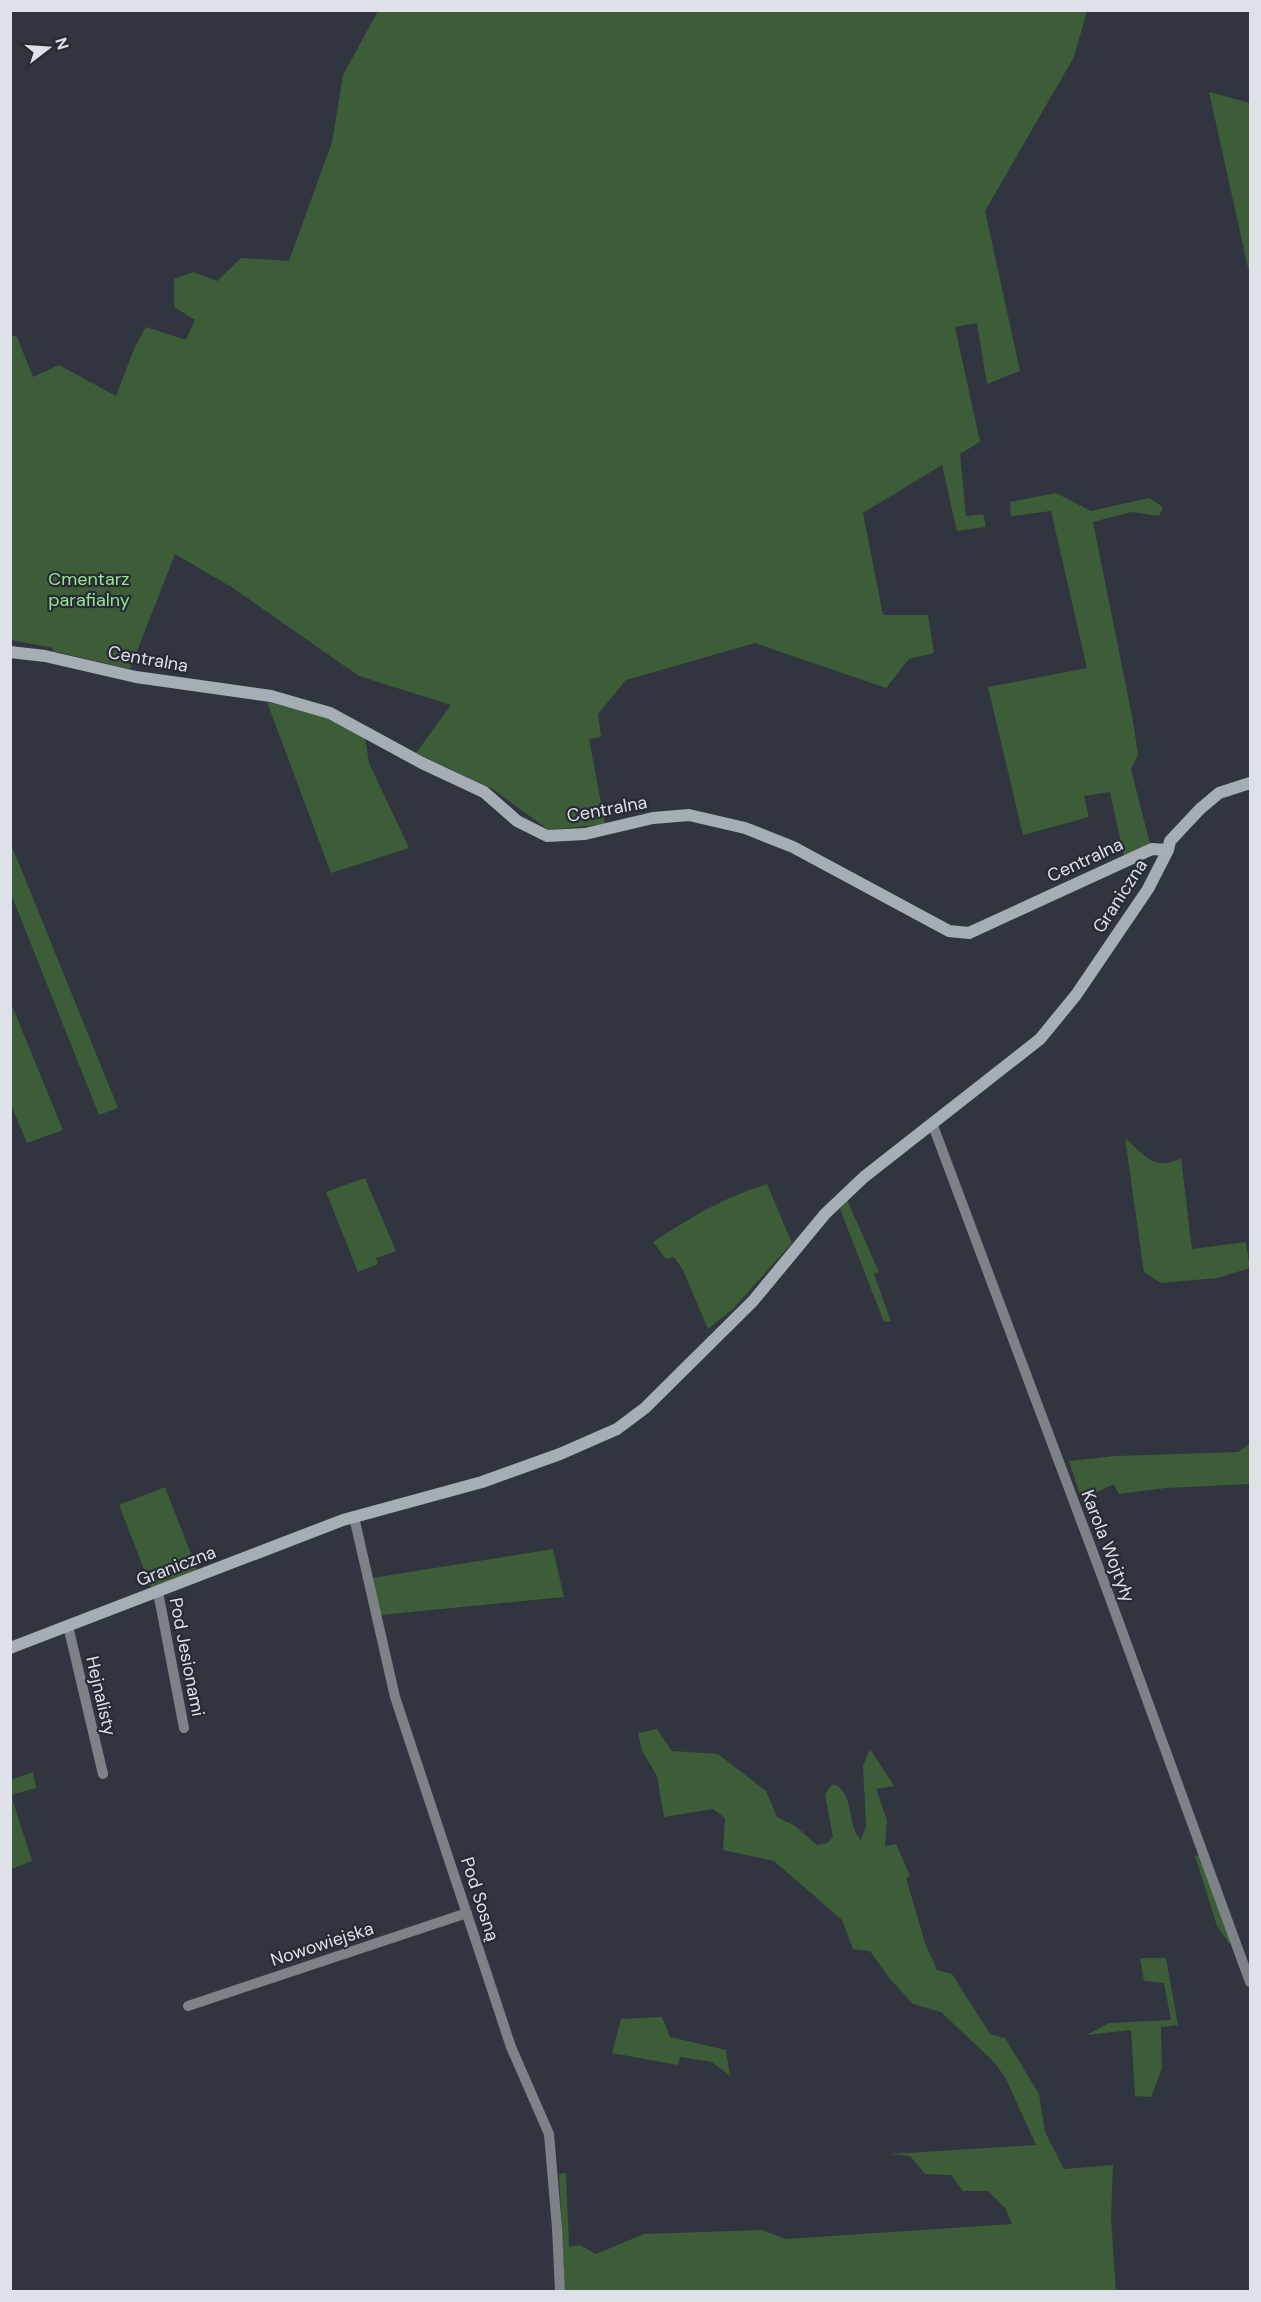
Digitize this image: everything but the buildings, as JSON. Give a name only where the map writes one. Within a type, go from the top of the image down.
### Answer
[{"type":"street","name":"Centralna","points":[[10,652],[45,656],[136,677],[271,696],[330,713],[422,763],[484,792],[517,821],[547,836],[585,834],[653,818],[689,815],[746,828],[793,847],[949,930],[969,933],[1152,849],[1168,850]]},
{"type":"street","name":"Graniczna","points":[[10,1648],[354,1517],[482,1482],[560,1454],[617,1429],[645,1408],[753,1301],[825,1214],[864,1177],[1040,1039],[1076,995],[1148,889],[1168,850],[1170,841],[1200,808],[1219,793],[1251,783]]},
{"type":"street","name":"Karola Wojtyły","points":[[932,1123],[1251,1982]]},
{"type":"street","name":"Pod Sosną","points":[[354,1517],[395,1697],[512,2047],[549,2134],[560,2292]]},
{"type":"street","name":"Pod Jesionami","points":[[158,1592],[184,1728]]},
{"type":"street","name":"Hejnalisty","points":[[68,1626],[103,1774]]},
{"type":"street","name":"Nowowiejska","points":[[188,2006],[467,1913]]},
{"type":"green space","name":"Cmentarz parafialny","points":[[378,11],[1087,11],[1074,57],[985,211],[1020,371],[987,384],[977,323],[955,327],[980,442],[960,454],[966,516],[983,514],[986,527],[957,531],[942,465],[863,513],[883,615],[928,615],[934,653],[909,659],[886,688],[755,643],[626,680],[598,714],[601,737],[589,739],[605,824],[549,830],[491,788],[416,753],[451,705],[359,676],[233,588],[175,554],[130,669],[53,651],[53,648],[11,640],[10,335],[17,337],[33,377],[59,365],[116,396],[134,349],[146,327],[186,340],[195,320],[174,307],[174,279],[193,272],[217,281],[241,258],[289,261],[332,142],[343,75]]},
{"type":"green space","points":[[1209,92],[1250,103],[1250,277]]},
{"type":"green space","points":[[1056,493],[1091,511],[1149,498],[1163,507],[1159,516],[1131,512],[1093,522],[1133,721],[1138,755],[1131,769],[1150,844],[1124,856],[1110,792],[1084,796],[1089,817],[1023,835],[988,687],[1087,668],[1051,511],[1011,516],[1010,502]]},
{"type":"green space","points":[[267,702],[322,715],[365,737],[369,763],[409,848],[331,873]]},
{"type":"green space","points":[[11,844],[118,1108],[99,1115],[11,894]]},
{"type":"green space","points":[[10,1001],[63,1130],[27,1143],[11,1105]]},
{"type":"green space","points":[[1125,1138],[1150,1160],[1164,1163],[1181,1158],[1192,1249],[1246,1242],[1250,1268],[1217,1278],[1161,1283],[1144,1272]]},
{"type":"green space","points":[[365,1178],[396,1251],[376,1258],[378,1264],[358,1272],[326,1192]]},
{"type":"green space","points":[[767,1184],[792,1243],[733,1309],[708,1329],[683,1270],[674,1257],[666,1259],[653,1242],[708,1208]]},
{"type":"green space","points":[[847,1200],[879,1272],[874,1274],[891,1321],[884,1322],[840,1209]]},
{"type":"green space","points":[[1250,1443],[1250,1484],[1166,1488],[1119,1494],[1114,1484],[1095,1493],[1080,1495],[1069,1461],[1115,1456],[1238,1452]]},
{"type":"green space","points":[[165,1487],[198,1572],[152,1590],[119,1505]]},
{"type":"green space","points":[[553,1549],[564,1597],[381,1615],[372,1578]]},
{"type":"green space","points":[[657,1729],[672,1751],[718,1754],[766,1791],[777,1817],[795,1826],[817,1845],[827,1843],[833,1837],[825,1794],[833,1784],[845,1794],[853,1826],[861,1840],[866,1826],[863,1766],[870,1749],[894,1786],[876,1789],[887,1820],[885,1846],[896,1844],[910,1876],[906,1878],[925,1943],[937,1970],[952,1974],[990,2034],[1005,2038],[1039,2094],[1045,2132],[1064,2169],[1113,2165],[1111,2218],[1116,2291],[565,2291],[559,2174],[566,2173],[569,2247],[580,2245],[596,2254],[644,2234],[762,2230],[786,2239],[1012,2224],[1005,2208],[988,2191],[963,2191],[951,2175],[925,2174],[910,2156],[890,2154],[1036,2145],[1005,2077],[994,2062],[941,2012],[913,2004],[890,1979],[870,1951],[853,1949],[842,1920],[774,1861],[723,1850],[725,1818],[713,1809],[664,1817],[657,1776],[642,1751],[638,1733]]},
{"type":"green space","points":[[33,1772],[36,1788],[11,1795],[11,1780]]},
{"type":"green space","points":[[11,1795],[32,1861],[11,1869]]},
{"type":"green space","points":[[1200,1855],[1233,1943],[1229,1943],[1217,1926],[1195,1856]]},
{"type":"green space","points":[[1140,1958],[1166,1958],[1178,2025],[1161,2027],[1162,2068],[1151,2097],[1135,2096],[1131,2030],[1086,2035],[1109,2023],[1171,2020],[1164,1983],[1144,1981]]},
{"type":"green space","points":[[662,2017],[670,2037],[726,2050],[730,2076],[712,2062],[680,2057],[678,2065],[612,2053],[621,2019]]}]
